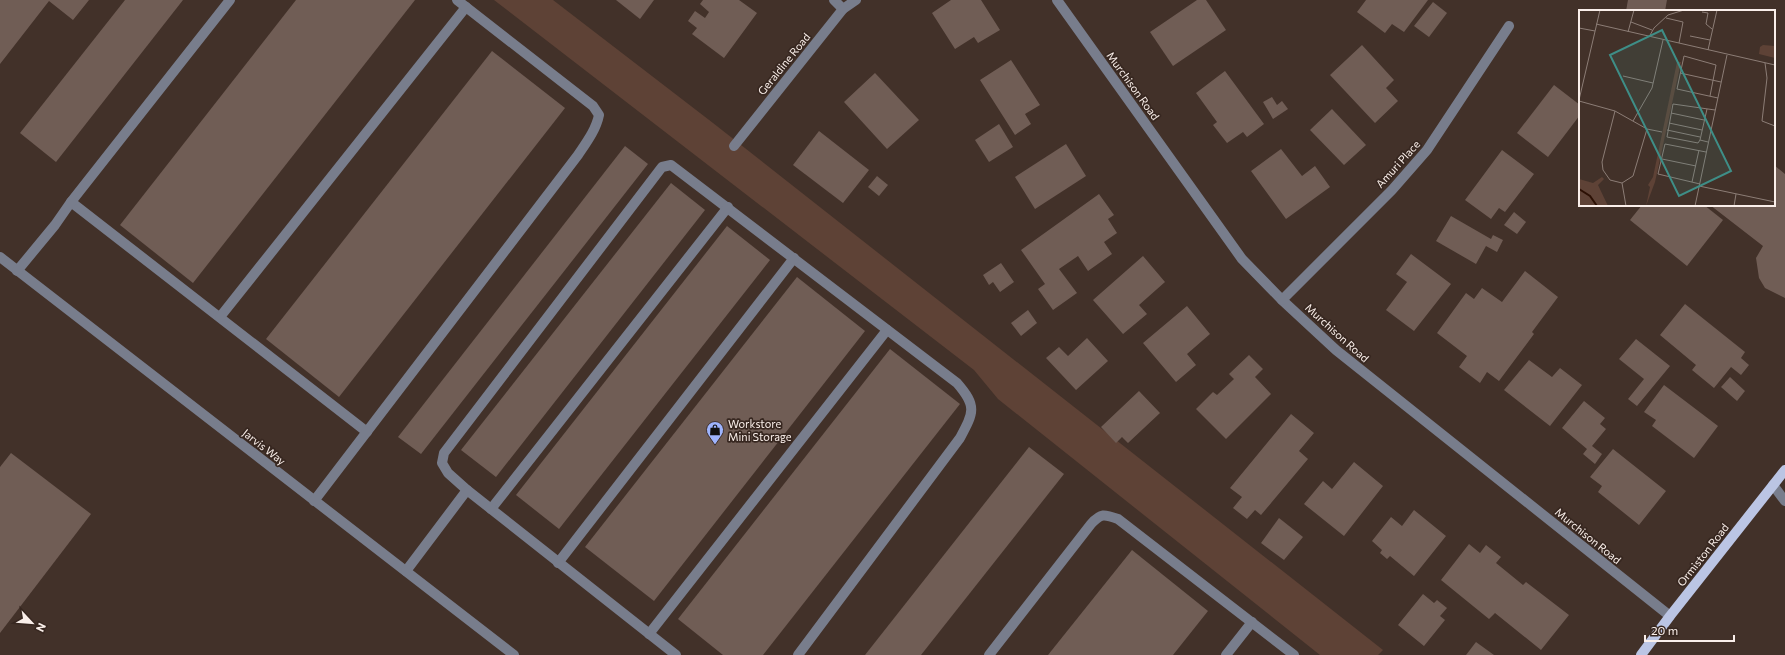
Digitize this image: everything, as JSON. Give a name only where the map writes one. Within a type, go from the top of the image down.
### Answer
[{"type":"main road","name":"Ormiston Road","points":[[1641,655],[1785,470]]},
{"type":"street","points":[[17,271],[55,225],[71,202],[230,0]]},
{"type":"street","points":[[314,500],[578,155],[593,133],[598,120],[599,115],[593,106],[457,0]]},
{"type":"street","points":[[834,0],[843,9]]},
{"type":"street","name":"Geraldine Road","points":[[734,146],[843,9],[856,0]]},
{"type":"street","name":"Murchison Road","points":[[1057,0],[1242,259],[1282,300],[1336,350],[1670,616]]},
{"type":"street","points":[[220,317],[466,7]]},
{"type":"street","name":"Amuri Place","points":[[1282,300],[1392,190],[1427,150],[1509,26]]},
{"type":"street","points":[[676,655],[467,490],[448,473],[442,464],[444,452],[662,167],[671,165],[957,383],[967,394],[972,407],[970,419],[960,438],[798,655]]},
{"type":"street","points":[[71,202],[367,432]]},
{"type":"street","points":[[491,509],[728,207]]},
{"type":"street","name":"Jarvis Way","points":[[0,257],[514,655]]},
{"type":"street","points":[[558,562],[794,258]]},
{"type":"street","points":[[649,634],[887,330]]},
{"type":"street","points":[[1773,485],[1785,501]]},
{"type":"street","points":[[406,571],[467,490]]},
{"type":"street","points":[[989,655],[1091,524],[1098,516],[1107,515],[1118,519],[1294,655]]},
{"type":"street","points":[[1226,655],[1252,622]]},
{"type":"shaded area","points":[[494,0],[553,0],[713,123],[1383,650],[1378,655],[1320,655],[998,399],[974,370]]},
{"type":"building","points":[[0,0],[89,0],[73,20],[49,1],[0,64]]},
{"type":"building","points":[[125,0],[183,0],[56,162],[20,133]]},
{"type":"building","points":[[296,0],[415,0],[193,283],[120,225]]},
{"type":"building","points":[[616,0],[654,0],[640,19]]},
{"type":"building","points":[[703,0],[739,0],[757,13],[724,58],[692,34],[697,28],[688,21],[695,11],[705,18],[709,12],[700,4]]},
{"type":"building","points":[[951,0],[981,0],[1000,30],[978,43],[974,37],[955,49],[932,13]]},
{"type":"building","points":[[1197,0],[1206,0],[1226,30],[1173,66],[1150,32]]},
{"type":"building","points":[[1366,0],[1428,0],[1404,32],[1392,24],[1385,33],[1357,12]]},
{"type":"building","points":[[1628,0],[1667,0],[1665,10],[1626,10]]},
{"type":"building","points":[[1433,2],[1447,13],[1429,37],[1414,26]]},
{"type":"building","points":[[1362,45],[1394,80],[1386,88],[1398,101],[1375,123],[1330,75]]},
{"type":"building","points":[[492,51],[565,108],[339,397],[266,339]]},
{"type":"building","points":[[1011,60],[1040,105],[1025,114],[1031,124],[1015,135],[980,80]]},
{"type":"building","points":[[1225,71],[1264,124],[1247,137],[1243,132],[1227,143],[1213,125],[1217,122],[1196,93]]},
{"type":"building","points":[[875,73],[919,120],[887,149],[844,102]]},
{"type":"building","points":[[1554,85],[1579,104],[1579,116],[1548,157],[1517,133]]},
{"type":"building","points":[[1272,97],[1277,105],[1282,101],[1288,109],[1273,119],[1263,102]]},
{"type":"building","points":[[1332,109],[1366,145],[1344,165],[1310,130]]},
{"type":"building","points":[[999,124],[1013,147],[989,162],[975,140]]},
{"type":"building","points":[[819,131],[869,170],[843,203],[793,165]]},
{"type":"building","points":[[1066,144],[1086,176],[1035,209],[1015,177]]},
{"type":"building","points":[[625,146],[648,164],[421,454],[398,437]]},
{"type":"building","points":[[1281,149],[1302,176],[1315,166],[1330,187],[1286,219],[1251,171]]},
{"type":"building","points":[[1502,150],[1534,174],[1505,212],[1499,208],[1491,219],[1465,200]]},
{"type":"building","points":[[1775,166],[1785,174],[1785,298],[1765,288],[1759,278],[1756,258],[1763,246],[1711,206],[1775,206]]},
{"type":"building","points":[[877,176],[888,185],[879,196],[868,187]]},
{"type":"building","points":[[671,183],[705,210],[496,477],[461,450]]},
{"type":"building","points":[[1099,194],[1114,215],[1108,219],[1117,233],[1104,242],[1112,254],[1088,271],[1078,256],[1059,269],[1077,293],[1053,310],[1038,289],[1045,284],[1021,250]]},
{"type":"building","points":[[1641,206],[1705,206],[1723,220],[1687,266],[1630,220]]},
{"type":"building","points":[[1514,212],[1526,222],[1517,234],[1504,225]]},
{"type":"building","points":[[1451,216],[1491,239],[1493,235],[1503,240],[1497,252],[1486,246],[1476,264],[1436,241]]},
{"type":"building","points":[[727,226],[770,260],[559,529],[516,495]]},
{"type":"building","points":[[1411,254],[1451,284],[1414,331],[1386,310],[1407,282],[1396,274]]},
{"type":"building","points":[[1143,256],[1165,282],[1139,305],[1147,314],[1123,334],[1093,300]]},
{"type":"building","points":[[1001,263],[1014,282],[1000,292],[993,282],[989,285],[983,275]]},
{"type":"building","points":[[1525,271],[1558,297],[1532,332],[1534,334],[1499,381],[1487,372],[1480,383],[1459,367],[1467,356],[1437,333],[1466,293],[1474,299],[1482,288],[1502,302]]},
{"type":"building","points":[[797,277],[865,331],[654,601],[585,547]]},
{"type":"building","points":[[1685,304],[1745,352],[1741,358],[1749,365],[1741,375],[1731,367],[1714,388],[1692,370],[1696,365],[1660,335]]},
{"type":"building","points":[[1187,306],[1210,334],[1187,354],[1196,365],[1176,382],[1143,343]]},
{"type":"building","points":[[1028,310],[1037,323],[1021,336],[1011,323]]},
{"type":"building","points":[[1087,338],[1108,361],[1076,390],[1046,358],[1059,347],[1068,356]]},
{"type":"building","points":[[1636,339],[1670,366],[1637,406],[1628,399],[1644,379],[1619,359]]},
{"type":"building","points":[[890,349],[960,404],[763,655],[723,655],[678,619]]},
{"type":"building","points":[[1249,355],[1263,369],[1255,377],[1271,394],[1226,439],[1196,409],[1213,392],[1217,395],[1234,379],[1229,374]]},
{"type":"building","points":[[1529,360],[1552,377],[1560,368],[1582,385],[1550,426],[1504,390]]},
{"type":"building","points":[[1730,377],[1745,391],[1737,401],[1721,387]]},
{"type":"building","points":[[1664,385],[1718,426],[1694,458],[1652,426],[1656,420],[1644,412]]},
{"type":"building","points":[[1139,391],[1160,413],[1128,443],[1122,437],[1116,443],[1101,427]]},
{"type":"building","points":[[1584,401],[1605,418],[1600,424],[1606,429],[1592,446],[1602,454],[1595,464],[1583,454],[1587,449],[1562,428]]},
{"type":"building","points":[[1291,414],[1314,433],[1299,451],[1308,459],[1261,515],[1255,510],[1247,519],[1233,508],[1242,497],[1230,488]]},
{"type":"building","points":[[1029,447],[1064,474],[921,655],[865,655]]},
{"type":"building","points":[[1613,449],[1666,491],[1639,525],[1598,492],[1602,486],[1590,477]]},
{"type":"building","points":[[11,453],[91,514],[0,633],[0,467]]},
{"type":"building","points":[[1354,462],[1383,486],[1344,536],[1304,504],[1323,481],[1332,489]]},
{"type":"building","points":[[1414,510],[1446,536],[1414,576],[1390,556],[1387,559],[1380,553],[1382,550],[1372,541],[1391,517],[1402,526]]},
{"type":"building","points":[[1279,518],[1303,537],[1284,560],[1261,543]]},
{"type":"building","points":[[1469,544],[1480,553],[1486,545],[1501,557],[1496,563],[1523,585],[1526,582],[1569,615],[1541,650],[1495,613],[1489,619],[1441,580]]},
{"type":"building","points":[[1132,550],[1208,611],[1173,655],[1048,655]]},
{"type":"building","points":[[1423,594],[1434,603],[1437,600],[1447,608],[1440,616],[1445,620],[1424,646],[1398,625]]},
{"type":"building","points":[[1476,642],[1494,655],[1466,655]]},
{"type":"place","name":"Workstore Mini Storage","points":[[715,445]]}]
